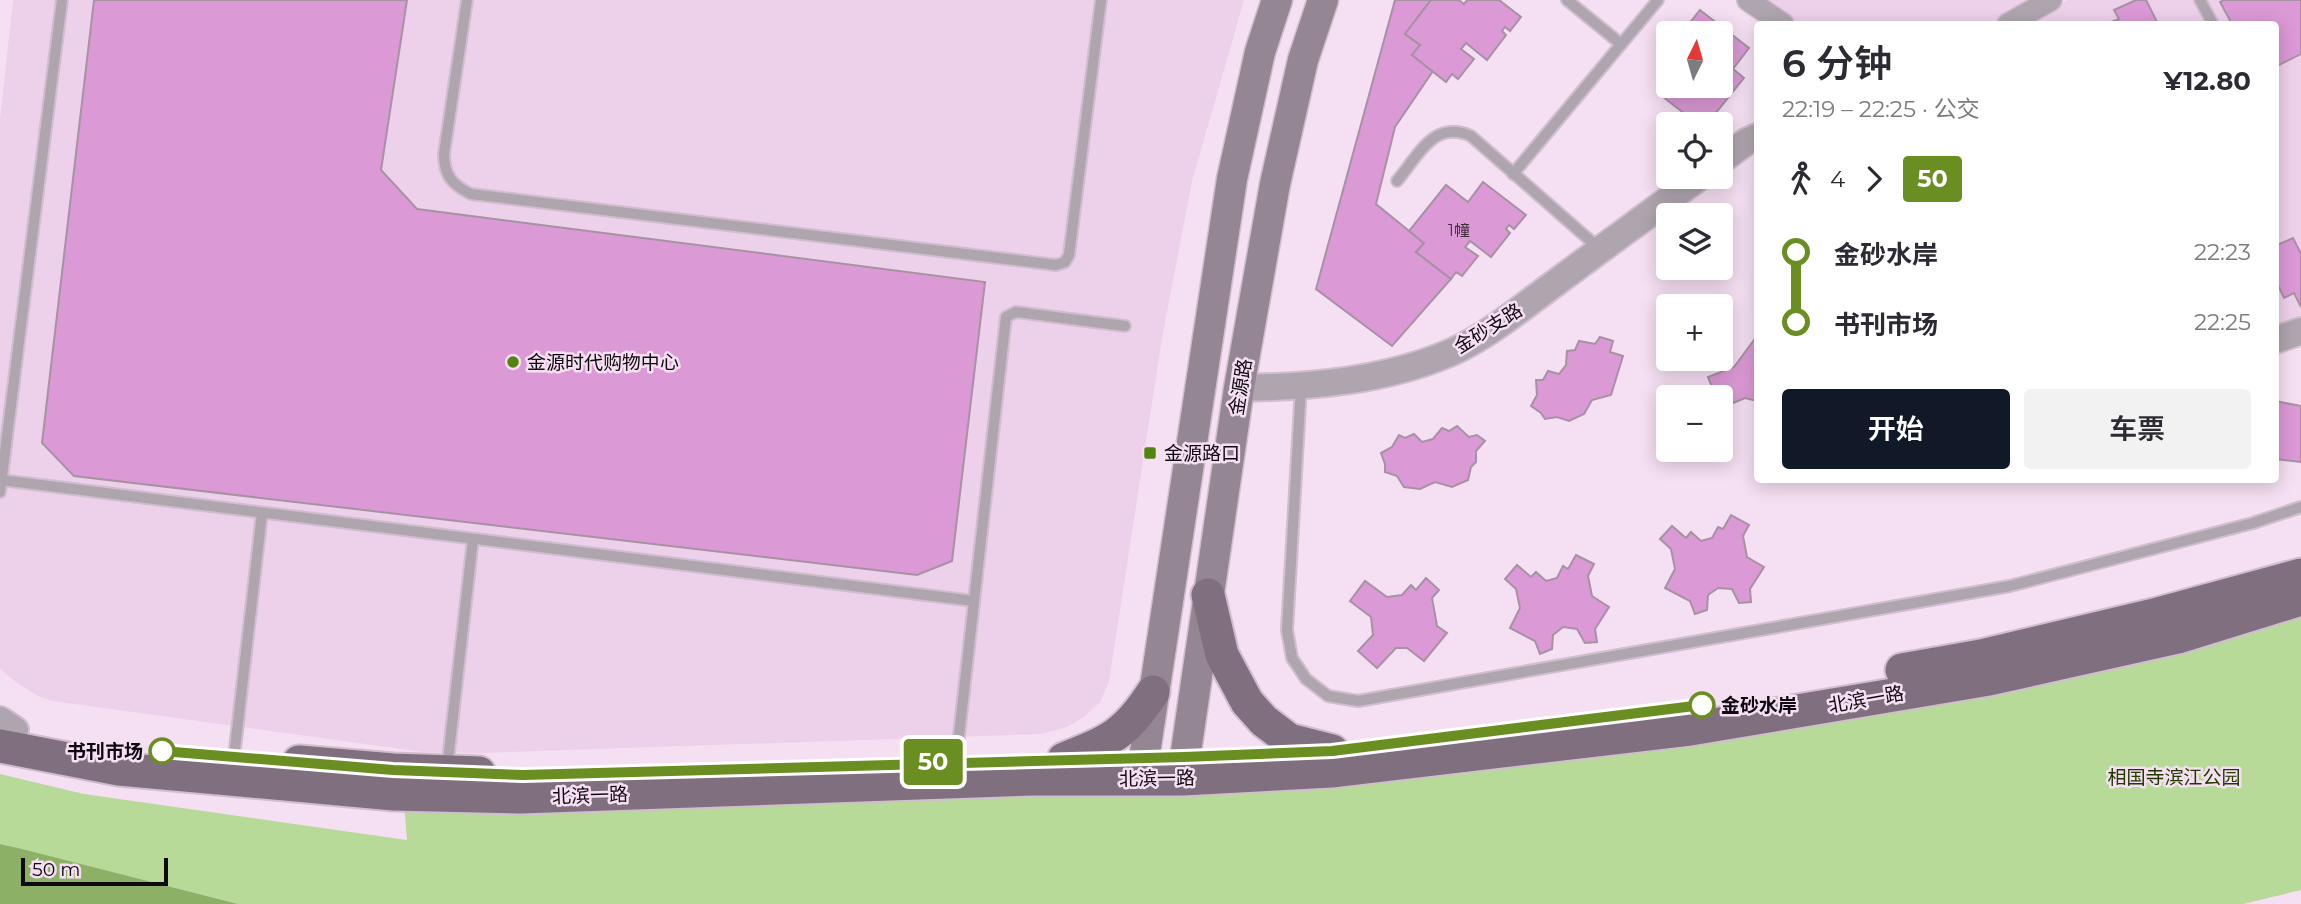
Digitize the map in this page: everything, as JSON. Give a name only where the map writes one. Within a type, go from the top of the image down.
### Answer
[{"type":"main road","name":"金源路","points":[[1142,768],[1232,179],[1260,52],[1278,0]]},
{"type":"main road","name":"金源路","points":[[1183,768],[1239,388],[1275,184],[1303,60],[1323,0]]},
{"type":"main road","name":"北滨一路","points":[[1183,768],[1686,708],[1981,656],[2158,614],[2301,575]]},
{"type":"main road","points":[[1170,584],[1172,595],[1181,605],[1187,607],[1199,605],[1208,595]]},
{"type":"main road","points":[[1208,595],[1223,655],[1247,702],[1264,721],[1289,740],[1332,751]]},
{"type":"main road","name":"北滨一路","points":[[4,731],[118,769],[394,794],[520,797],[1031,779],[1142,768],[1331,771],[1690,729],[1989,679],[2178,637],[2301,599]]},
{"type":"main road","points":[[1064,759],[1119,734],[1137,717],[1153,692]]},
{"type":"main road","name":"北滨一路","points":[[4,731],[114,748],[523,775],[1064,759],[1142,768]]},
{"type":"street","points":[[1748,0],[1779,21]]},
{"type":"street","points":[[2013,21],[2045,2]]},
{"type":"street","points":[[1733,152],[1754,138]]},
{"type":"street","name":"金砂支路","points":[[1239,388],[1301,387],[1359,379],[1411,368],[1454,351],[1496,327],[1683,189]]},
{"type":"street","points":[[2279,339],[2301,331]]},
{"type":"lane","points":[[62,0],[1,486],[262,513],[974,601]]},
{"type":"lane","points":[[467,0],[443,154],[449,179],[458,188],[471,194],[1056,265],[1065,262],[1069,255],[1101,0]]},
{"type":"lane","points":[[1567,0],[1621,44]]},
{"type":"lane","points":[[1513,174],[1658,0]]},
{"type":"lane","points":[[2200,0],[2211,21]]},
{"type":"lane","points":[[1397,181],[1436,135],[1447,130],[1460,131],[1471,136],[1601,250]]},
{"type":"lane","points":[[956,762],[1006,317],[1016,313],[1125,326]]},
{"type":"lane","points":[[1301,387],[1287,630],[1292,658],[1306,679],[1328,696],[1358,701],[2010,586],[2253,523],[2301,507]]},
{"type":"lane","points":[[233,757],[262,513]]},
{"type":"lane","points":[[447,772],[473,539]]},
{"type":"shaded area","points":[[13,0],[1244,0],[1192,181],[1162,338],[1109,681],[1100,702],[1084,717],[1067,727],[1041,734],[479,753],[424,752],[53,701],[38,696],[17,683],[0,669],[0,120]]},
{"type":"shaded area","points":[[1763,0],[2032,0],[1995,21],[1793,21]]},
{"type":"shaded area","points":[[2068,0],[2301,0],[2301,321],[2279,329],[2279,21],[2038,21],[2036,17]]},
{"type":"shaded area","points":[[0,844],[18,848],[238,904],[0,904]]},
{"type":"green space","name":"相国寺滨江公园","points":[[2301,611],[2301,890],[2243,904],[238,904],[0,844],[0,774],[84,794],[407,840],[404,803],[1325,782]]},
{"type":"building","name":"金源时代购物中心","points":[[94,0],[407,0],[381,170],[417,209],[985,282],[952,561],[917,575],[74,476],[42,443]]},
{"type":"building","points":[[1395,0],[1431,0],[1405,34],[1420,45],[1412,55],[1433,71],[1395,127],[1376,204],[1424,243],[1416,252],[1451,279],[1392,346],[1316,289]]},
{"type":"building","points":[[1431,0],[1459,0],[1464,4],[1467,0],[1499,0],[1521,17],[1510,31],[1505,27],[1502,31],[1506,35],[1487,60],[1466,43],[1461,49],[1474,59],[1458,79],[1452,74],[1446,82],[1412,55],[1420,45],[1405,34]]},
{"type":"building","points":[[2136,0],[2146,0],[2156,21],[2114,21],[2119,19],[2114,10]]},
{"type":"building","points":[[2301,0],[2301,54],[2279,65],[2279,21],[2230,21],[2220,2]]},
{"type":"building","points":[[1700,10],[1714,21],[1691,21]]},
{"type":"building","points":[[1733,36],[1749,48],[1733,69]]},
{"type":"building","points":[[1733,69],[1744,78],[1733,92]]},
{"type":"building","points":[[1664,98],[1728,98],[1717,112],[1683,112]]},
{"type":"building","points":[[1483,182],[1526,215],[1514,229],[1509,225],[1506,229],[1510,233],[1491,257],[1470,241],[1465,247],[1478,256],[1462,276],[1456,272],[1451,279],[1416,252],[1424,243],[1409,231],[1446,185],[1468,202]]},
{"type":"building","points":[[2293,238],[2301,254],[2301,307],[2294,293],[2284,298],[2279,287],[2279,244]]},
{"type":"building","points":[[1600,337],[1613,341],[1610,352],[1623,356],[1611,395],[1592,400],[1584,414],[1569,421],[1557,417],[1545,419],[1531,406],[1537,395],[1536,380],[1543,380],[1548,371],[1559,374],[1566,365],[1567,351],[1575,350],[1579,341],[1595,344]]},
{"type":"building","points":[[1754,340],[1754,400],[1745,398],[1733,403],[1733,385],[1711,385],[1708,377],[1724,371],[1733,371]]},
{"type":"building","points":[[2279,402],[2301,406],[2301,462],[2279,459]]},
{"type":"building","points":[[1457,426],[1469,437],[1477,435],[1485,441],[1476,451],[1476,462],[1471,467],[1468,480],[1452,487],[1435,482],[1420,489],[1404,487],[1397,476],[1385,472],[1381,453],[1392,447],[1399,435],[1405,438],[1414,434],[1422,442],[1433,439],[1442,428],[1449,431]]},
{"type":"building","points":[[1731,515],[1749,525],[1743,536],[1747,557],[1764,567],[1750,589],[1751,602],[1739,603],[1732,589],[1718,588],[1708,595],[1707,610],[1695,614],[1690,601],[1665,588],[1675,569],[1671,549],[1660,539],[1672,526],[1686,538],[1691,532],[1701,541],[1712,538],[1718,527],[1723,529]]},
{"type":"building","points":[[1576,555],[1594,564],[1588,576],[1592,596],[1609,607],[1595,629],[1597,642],[1585,643],[1577,629],[1563,627],[1553,635],[1552,649],[1540,654],[1535,641],[1510,628],[1520,608],[1516,589],[1505,579],[1517,565],[1531,577],[1536,572],[1546,581],[1557,578],[1563,566],[1568,569]]},
{"type":"building","points":[[1426,578],[1439,590],[1432,598],[1437,626],[1447,633],[1424,661],[1407,648],[1396,648],[1377,668],[1358,651],[1373,635],[1371,617],[1350,601],[1365,581],[1387,597],[1402,595],[1411,585],[1416,590]]},
{"type":"bus line","name":"50","points":[[162,751],[393,770],[523,775],[1184,757],[1332,751],[1702,705]]},
{"type":"place","name":"金源时代购物中心","points":[[513,362]]},
{"type":"place","name":"金源路口","points":[[1150,453]]},
{"type":"place","name":"金砂水岸","points":[[1702,705]]},
{"type":"place","name":"书刊市场","points":[[162,751]]}]
